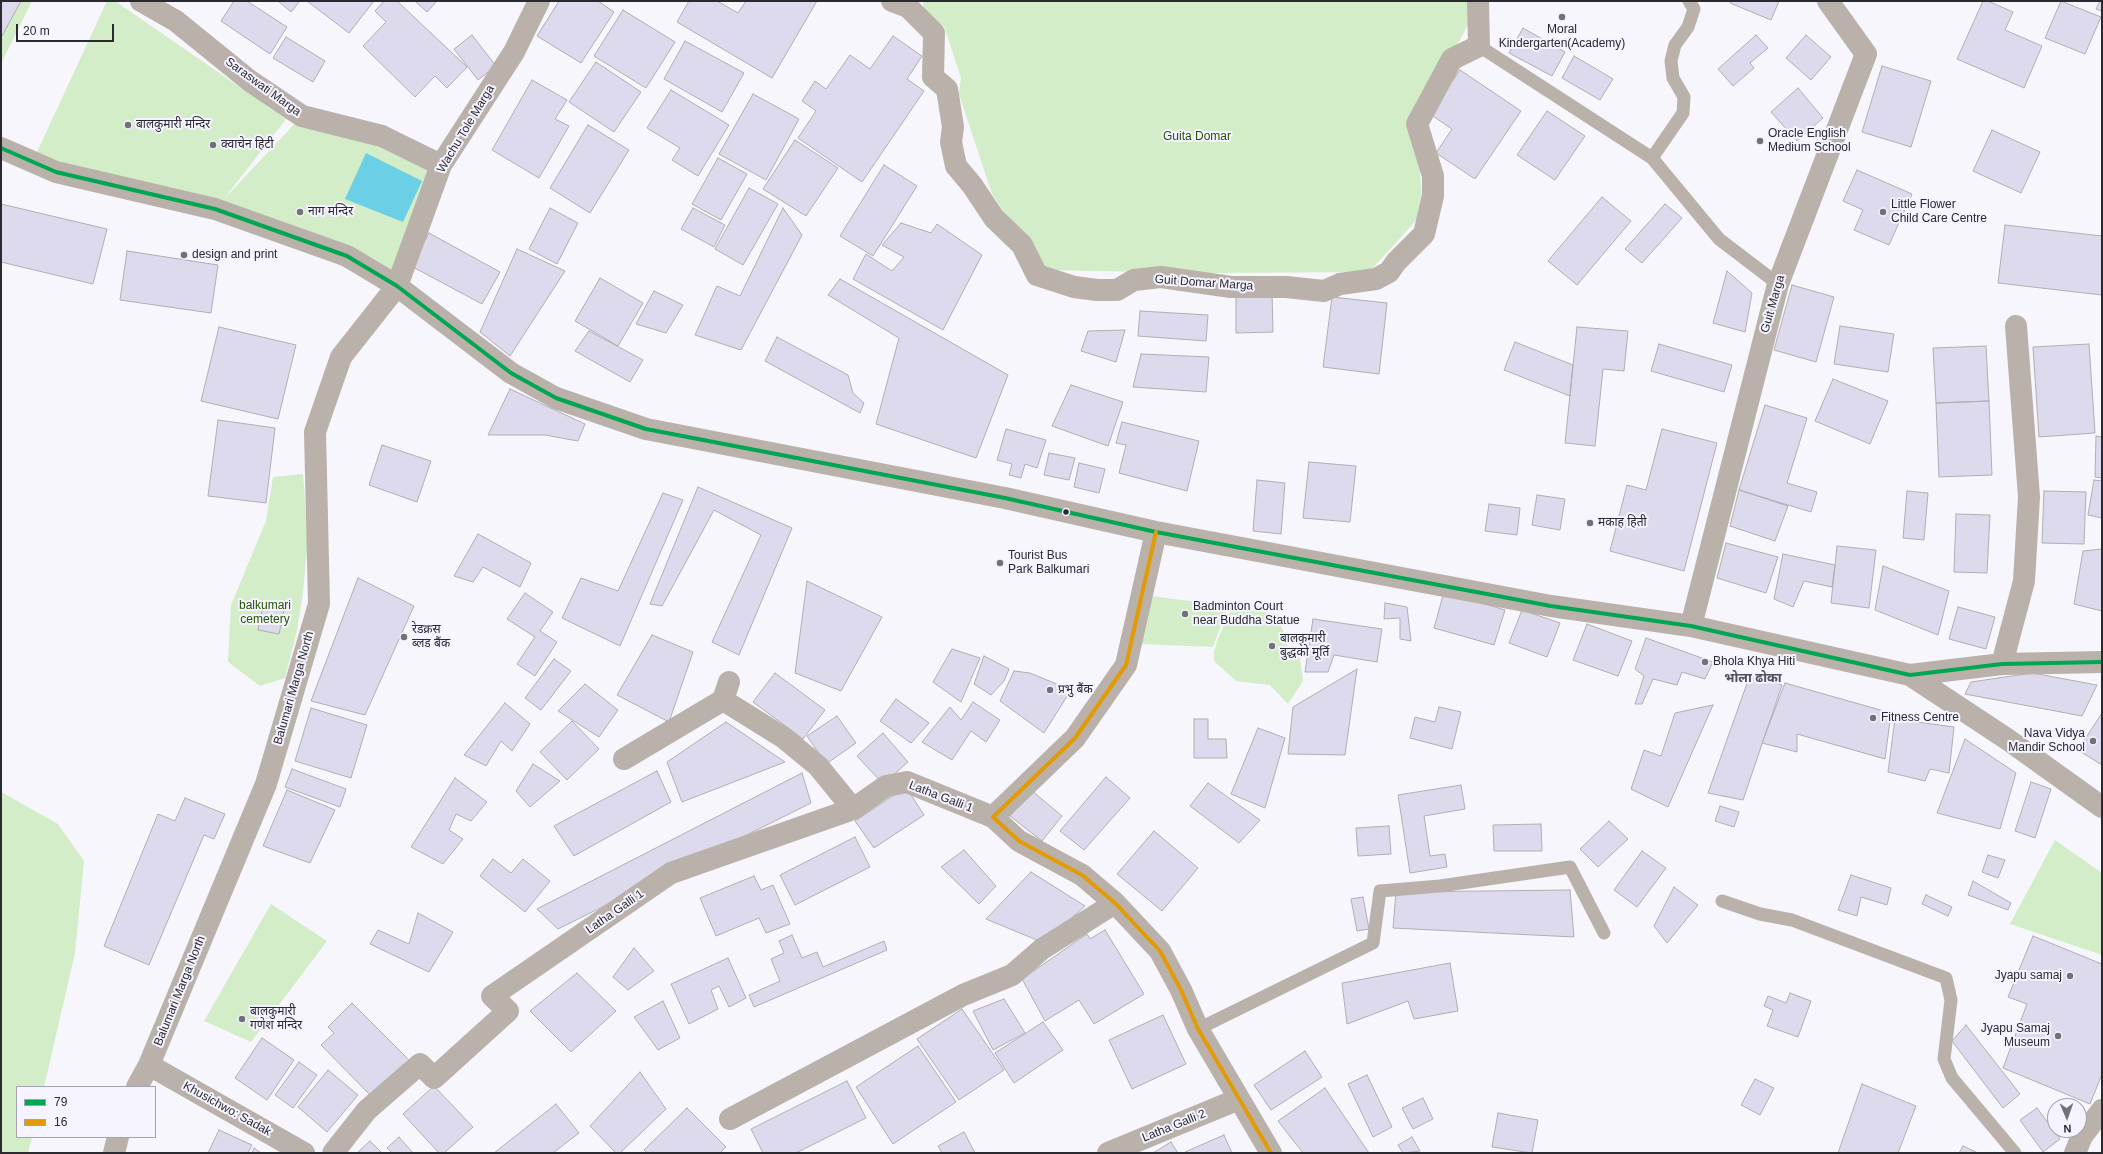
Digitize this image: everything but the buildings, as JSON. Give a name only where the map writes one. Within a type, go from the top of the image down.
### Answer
[{"type":"street","name":"Saraswati Marga","points":[[141,1],[173,11],[250,81],[302,116],[382,136],[441,165]]},
{"type":"street","name":"Wachu Tole Marga","points":[[397,286],[441,165],[514,52],[538,1]]},
{"type":"street","name":"Guit Domar Marga","points":[[892,1],[908,7],[934,33],[933,77],[947,89],[953,127],[951,142],[956,166],[972,185],[994,218],[1022,245],[1036,275],[1074,288],[1097,290],[1117,290],[1134,280],[1161,277],[1231,287],[1286,287],[1324,291],[1340,284],[1376,279],[1390,272],[1396,262],[1424,234],[1433,196],[1433,176],[1417,124],[1452,59],[1479,46]]},
{"type":"street","points":[[1478,1],[1479,46]]},
{"type":"street","name":"Guit Marga","points":[[1691,626],[1778,284],[1866,54],[1828,1]]},
{"type":"street","points":[[1,148],[56,172],[215,208],[347,256],[397,286],[511,372],[556,398],[646,429],[1005,498],[1156,532],[1550,606],[1691,626],[1910,675],[2002,664],[2102,662]]},
{"type":"street","name":"Balumari Marga North","points":[[138,1086],[150,1066],[266,784],[319,604],[315,432],[341,357],[397,286]]},
{"type":"street","points":[[2002,664],[2024,581],[2029,497],[2016,326]]},
{"type":"street","points":[[1156,532],[1126,665],[1075,738],[993,817],[1019,841],[1082,876],[1115,903],[1160,951],[1181,990],[1198,1029],[1271,1153]]},
{"type":"street","points":[[1910,675],[2007,739],[2102,807]]},
{"type":"street","points":[[624,759],[726,691],[818,766],[853,809]]},
{"type":"street","name":"Latha Galli 1","points":[[334,1153],[367,1110],[420,1064],[434,1078],[508,1011],[492,996],[671,873],[853,809],[886,786],[907,782],[993,817]]},
{"type":"street","points":[[730,1119],[963,995],[1012,975],[1042,949],[1115,903]]},
{"type":"street","name":"Khusichwo: Sadak","points":[[150,1066],[304,1153]]},
{"type":"street","name":"Latha Galli 2","points":[[1108,1153],[1239,1099]]},
{"type":"street","points":[[2076,1153],[2082,1136],[2102,1110]]},
{"type":"street","points":[[114,1153],[118,1138]]},
{"type":"lane","points":[[1652,158],[1683,113],[1684,97],[1673,78],[1671,61],[1675,45],[1688,27],[1694,9],[1689,1]]},
{"type":"lane","points":[[1479,46],[1652,158],[1719,239],[1778,284]]},
{"type":"lane","points":[[1198,1029],[1373,943],[1380,891],[1440,886],[1570,867],[1604,933]]},
{"type":"lane","points":[[1722,901],[1760,914],[1792,920],[1946,978],[1951,1000],[1944,1059],[1952,1078],[2015,1153]]},
{"type":"green space","points":[[1,1],[32,1],[1,64]]},
{"type":"green space","points":[[107,1],[115,1],[286,119],[223,200],[302,116],[438,164],[398,279],[216,209],[31,165]]},
{"type":"green space","name":"Guita Domar","points":[[923,1],[1471,1],[1471,19],[1437,83],[1417,135],[1423,213],[1369,272],[1211,273],[1042,270],[992,194],[959,94],[961,78],[944,26],[925,15]]},
{"type":"green space","name":"balkumari cemetery","points":[[303,474],[308,538],[303,592],[297,631],[285,678],[260,686],[228,662],[231,605],[266,521],[273,477]]},
{"type":"green space","name":"Badminton Court near Buddha Statue","points":[[1151,596],[1228,606],[1213,647],[1138,644]]},
{"type":"green space","points":[[1232,608],[1278,614],[1288,647],[1300,658],[1303,681],[1288,704],[1270,685],[1236,681],[1214,661],[1214,652],[1217,641]]},
{"type":"green space","points":[[1,792],[58,824],[84,861],[75,953],[44,1086],[16,1086],[16,1138],[32,1138],[28,1153],[1,1153]]},
{"type":"green space","points":[[2055,840],[2102,873],[2102,955],[2010,924]]},
{"type":"green space","points":[[271,904],[327,941],[251,1042],[204,1021]]},
{"type":"water","points":[[366,153],[422,181],[403,222],[345,199]]},
{"type":"transit line","name":"79","points":[[1,148],[56,172],[215,209],[347,256],[397,286],[511,373],[556,398],[646,429],[1005,498],[1156,532],[1551,606],[1691,626],[1910,675],[2002,664],[2102,662]]},
{"type":"transit line","name":"16","points":[[1156,532],[1126,665],[1075,738],[993,817],[1019,841],[1082,875],[1115,903],[1160,951],[1181,990],[1198,1029],[1271,1153]]},
{"type":"place","name":"Moral Kindergarten(Academy)","points":[[1562,17]]},
{"type":"place","name":"बालकुमारी मन्दिर","points":[[128,125]]},
{"type":"place","name":"Oracle English Medium School","points":[[1760,141]]},
{"type":"place","name":"क्वाचेन हिटी","points":[[213,145]]},
{"type":"place","name":"नाग मन्दिर","points":[[300,212]]},
{"type":"place","name":"Little Flower Child Care Centre","points":[[1883,212]]},
{"type":"place","name":"design and print","points":[[184,255]]},
{"type":"place","name":"मकाह हिती","points":[[1590,523]]},
{"type":"place","name":"Tourist Bus Park Balkumari","points":[[1000,563]]},
{"type":"place","name":"Badminton Court near Buddha Statue","points":[[1185,614]]},
{"type":"place","name":"रेडक्रस ब्लड बैंक","points":[[404,637]]},
{"type":"place","name":"बालकुमारी बुद्धको मूर्ति","points":[[1272,646]]},
{"type":"place","name":"Bhola Khya Hiti","points":[[1705,662]]},
{"type":"place","name":"प्रभु बैंक","points":[[1050,690]]},
{"type":"place","name":"Fitness Centre","points":[[1873,718]]},
{"type":"place","name":"Nava Vidya Mandir School","points":[[2093,741]]},
{"type":"place","name":"Jyapu samaj","points":[[2070,976]]},
{"type":"place","name":"बालकुमारी गणेश मन्दिर","points":[[242,1019]]},
{"type":"place","name":"Jyapu Samaj Museum","points":[[2058,1036]]},
{"type":"district","name":"भोला ढोका","points":[[1753,678]]}]
